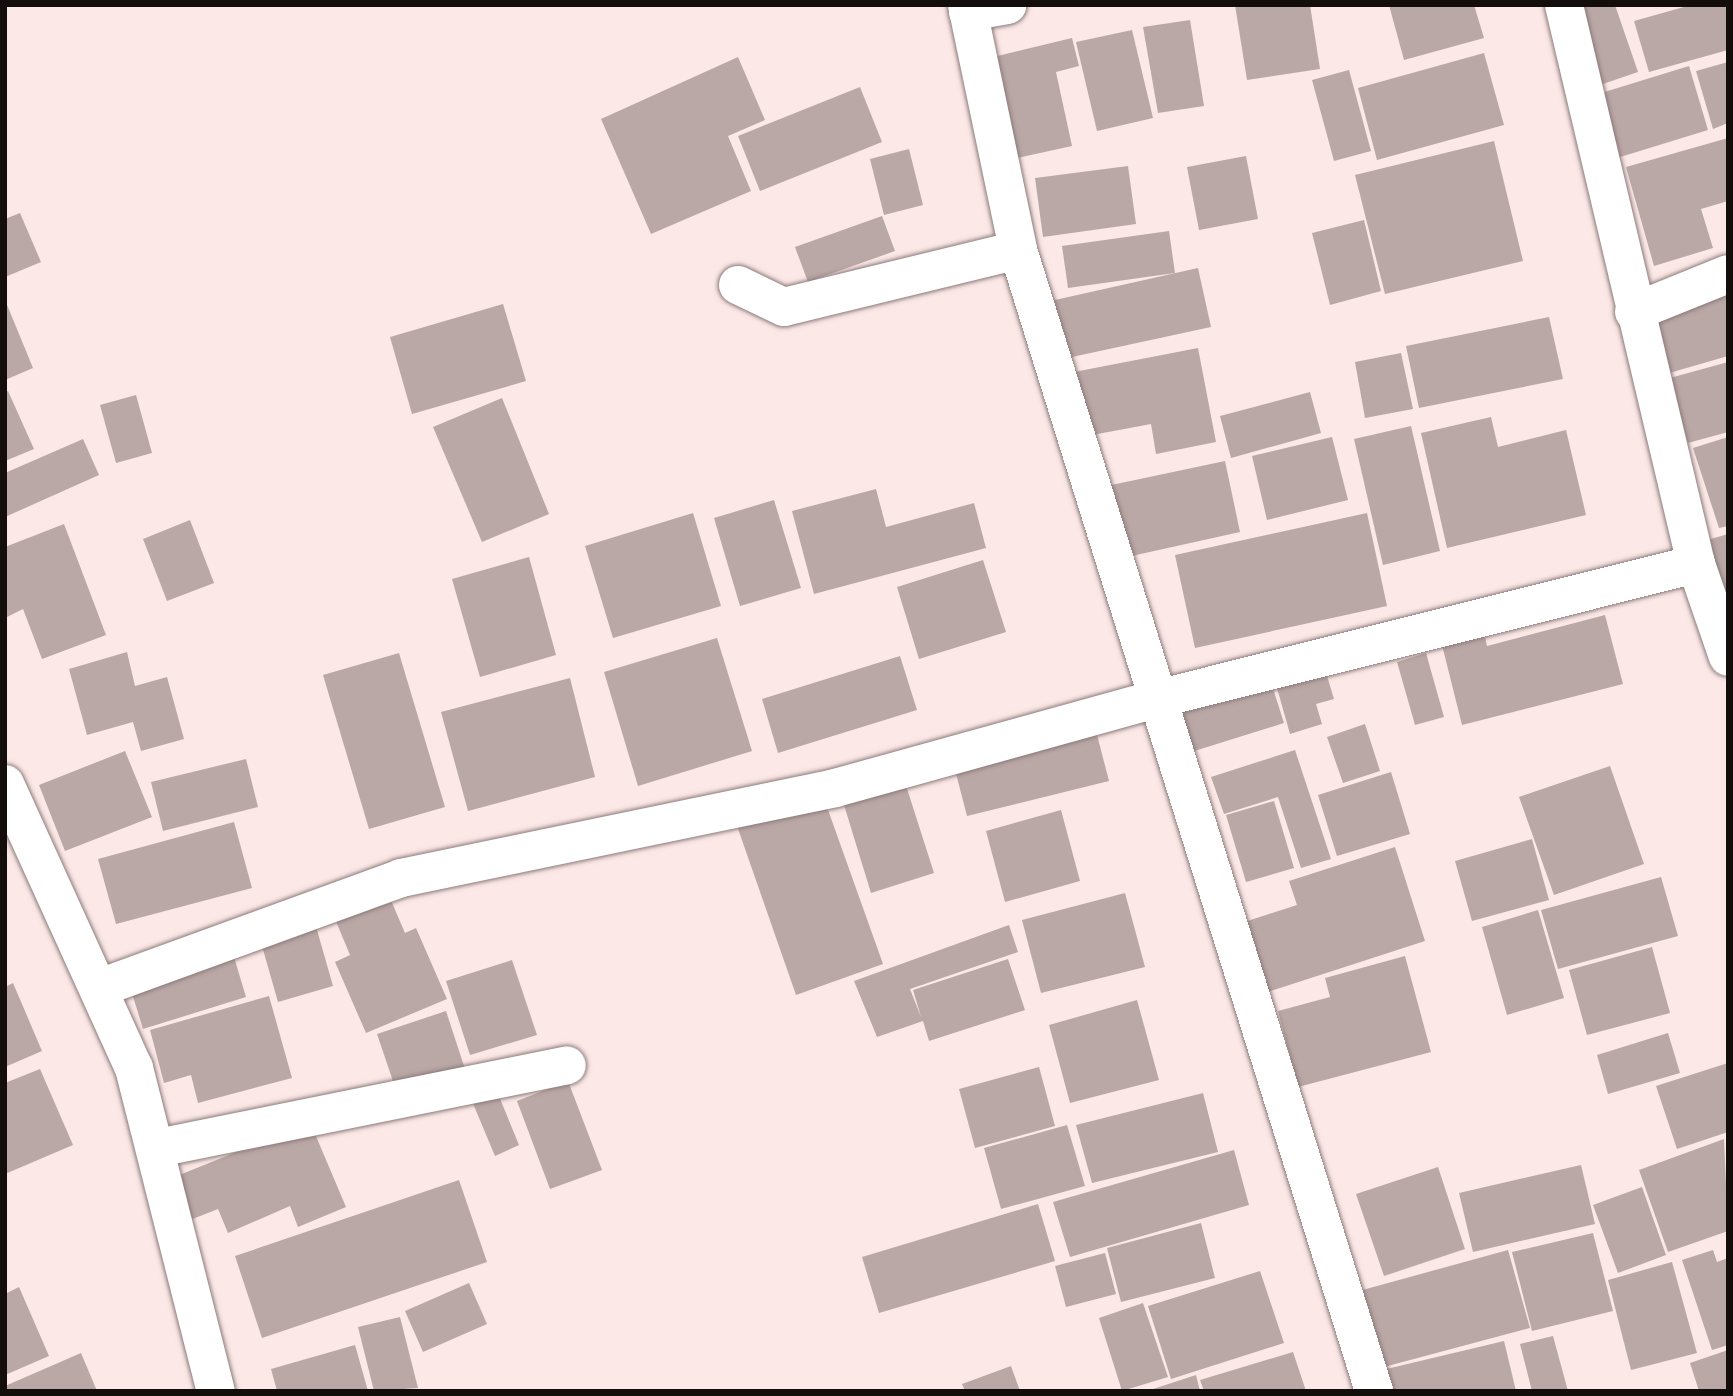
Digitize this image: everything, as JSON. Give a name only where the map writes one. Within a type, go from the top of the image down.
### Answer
[{"type":"street","points":[[1007,5],[967,9],[1018,250],[1153,700],[1374,1391]]},
{"type":"street","points":[[1564,5],[1634,312],[1696,564],[1728,657]]},
{"type":"street","points":[[738,285],[784,307],[1018,250]]},
{"type":"street","points":[[1634,312],[1728,274]]},
{"type":"street","points":[[102,987],[401,878],[835,788],[1153,700],[1696,564]]},
{"type":"street","points":[[5,784],[102,987],[157,1148],[216,1391]]},
{"type":"street","points":[[157,1148],[567,1065]]},
{"type":"building","points":[[1235,5],[1310,5],[1320,69],[1247,80]]},
{"type":"building","points":[[1389,5],[1474,5],[1484,38],[1404,60]]},
{"type":"building","points":[[1574,5],[1615,5],[1638,72],[1600,85]]},
{"type":"building","points":[[1691,5],[1728,5],[1728,50],[1649,72],[1634,21]]},
{"type":"building","points":[[1190,20],[1204,106],[1158,113],[1143,27]]},
{"type":"building","points":[[1132,30],[1153,118],[1097,131],[1076,42]]},
{"type":"building","points":[[1072,38],[1079,66],[1056,72],[1072,146],[1008,160],[985,59]]},
{"type":"building","points":[[1484,53],[1504,125],[1377,160],[1358,88]]},
{"type":"building","points":[[738,57],[765,120],[728,136],[751,191],[651,234],[601,119]]},
{"type":"building","points":[[1728,62],[1728,123],[1713,129],[1696,71]]},
{"type":"building","points":[[1689,66],[1708,130],[1617,158],[1598,94]]},
{"type":"building","points":[[1349,70],[1371,151],[1334,161],[1312,80]]},
{"type":"building","points":[[860,87],[882,142],[760,191],[738,136]]},
{"type":"building","points":[[1728,138],[1728,201],[1701,209],[1713,248],[1654,266],[1626,167]]},
{"type":"building","points":[[1494,141],[1523,261],[1385,294],[1355,175]]},
{"type":"building","points":[[909,149],[923,205],[884,215],[870,159]]},
{"type":"building","points":[[1246,156],[1258,219],[1199,230],[1187,167]]},
{"type":"building","points":[[1128,166],[1136,224],[1043,237],[1035,178]]},
{"type":"building","points":[[20,213],[41,262],[5,277],[5,219]]},
{"type":"building","points":[[882,216],[895,251],[808,282],[795,247]]},
{"type":"building","points":[[1364,220],[1381,291],[1330,305],[1312,233]]},
{"type":"building","points":[[1169,231],[1175,273],[1068,288],[1062,246]]},
{"type":"building","points":[[1198,268],[1211,327],[1058,360],[1046,302]]},
{"type":"building","points":[[1728,293],[1728,356],[1659,376],[1642,317]]},
{"type":"building","points":[[5,300],[33,368],[5,380]]},
{"type":"building","points":[[503,304],[526,381],[412,414],[390,337]]},
{"type":"building","points":[[1549,317],[1563,379],[1419,408],[1406,346]]},
{"type":"building","points":[[1198,348],[1216,442],[1156,454],[1151,424],[1087,436],[1074,372]]},
{"type":"building","points":[[1401,353],[1413,409],[1365,418],[1355,362]]},
{"type":"building","points":[[1728,362],[1728,432],[1688,443],[1670,378]]},
{"type":"building","points":[[8,391],[34,449],[5,461],[5,393]]},
{"type":"building","points":[[1310,392],[1321,433],[1231,458],[1220,416]]},
{"type":"building","points":[[136,395],[152,453],[116,463],[100,405]]},
{"type":"building","points":[[502,398],[549,514],[482,542],[433,427]]},
{"type":"building","points":[[1491,417],[1498,447],[1566,430],[1586,515],[1447,548],[1421,433]]},
{"type":"building","points":[[1411,426],[1440,551],[1383,565],[1354,439]]},
{"type":"building","points":[[1332,437],[1348,500],[1267,520],[1252,456]]},
{"type":"building","points":[[1728,437],[1728,526],[1719,528],[1693,448]]},
{"type":"building","points":[[83,439],[99,475],[5,517],[5,473]]},
{"type":"building","points":[[1225,461],[1240,532],[1118,559],[1102,487]]},
{"type":"building","points":[[876,489],[886,527],[974,503],[986,548],[814,594],[792,511]]},
{"type":"building","points":[[774,500],[801,588],[740,606],[714,518]]},
{"type":"building","points":[[693,513],[721,606],[613,638],[585,546]]},
{"type":"building","points":[[1367,513],[1387,606],[1195,648],[1175,555]]},
{"type":"building","points":[[190,520],[214,583],[167,601],[143,539]]},
{"type":"building","points":[[64,524],[106,635],[42,659],[23,609],[5,618],[5,547]]},
{"type":"building","points":[[1728,534],[1728,613],[1704,541]]},
{"type":"building","points":[[529,557],[556,655],[480,677],[452,579]]},
{"type":"building","points":[[983,560],[1006,632],[919,659],[897,587]]},
{"type":"building","points":[[1605,615],[1623,684],[1462,725],[1439,633],[1482,623],[1487,646]]},
{"type":"building","points":[[717,638],[752,751],[638,786],[604,672]]},
{"type":"building","points":[[127,652],[135,686],[167,677],[184,739],[141,751],[133,722],[87,735],[69,669]]},
{"type":"building","points":[[399,653],[445,807],[369,829],[323,675]]},
{"type":"building","points":[[1426,653],[1444,717],[1415,725],[1397,662]]},
{"type":"building","points":[[900,656],[917,710],[778,753],[762,699]]},
{"type":"building","points":[[1324,666],[1334,699],[1316,704],[1322,724],[1290,734],[1275,681]]},
{"type":"building","points":[[1269,676],[1284,723],[1188,753],[1173,707]]},
{"type":"building","points":[[570,678],[595,777],[468,811],[441,712]]},
{"type":"building","points":[[1365,724],[1380,771],[1343,783],[1327,737]]},
{"type":"building","points":[[1095,727],[1109,781],[967,816],[953,762]]},
{"type":"building","points":[[1295,750],[1331,859],[1301,868],[1278,797],[1224,814],[1211,777]]},
{"type":"building","points":[[125,751],[152,817],[65,851],[39,785]]},
{"type":"building","points":[[246,759],[258,807],[163,831],[151,782]]},
{"type":"building","points":[[1610,766],[1644,864],[1554,895],[1519,797]]},
{"type":"building","points":[[1391,772],[1410,834],[1337,856],[1318,795]]},
{"type":"building","points":[[902,773],[934,873],[871,893],[840,792]]},
{"type":"building","points":[[822,793],[883,964],[796,995],[736,823]]},
{"type":"building","points":[[1274,801],[1294,868],[1246,882],[1226,815]]},
{"type":"building","points":[[1061,810],[1080,881],[1005,902],[986,831]]},
{"type":"building","points":[[234,822],[252,888],[116,924],[98,859]]},
{"type":"building","points":[[1532,839],[1549,900],[1472,921],[1455,861]]},
{"type":"building","points":[[1395,847],[1425,941],[1255,996],[1232,926],[1297,905],[1289,881]]},
{"type":"building","points":[[1661,877],[1678,936],[1558,969],[1541,910]]},
{"type":"building","points":[[384,884],[405,933],[416,928],[447,999],[366,1033],[335,962],[350,955],[330,907]]},
{"type":"building","points":[[1125,893],[1145,967],[1041,993],[1022,920]]},
{"type":"building","points":[[1538,910],[1564,998],[1507,1015],[1482,927]]},
{"type":"building","points":[[313,916],[333,986],[278,1002],[258,932]]},
{"type":"building","points":[[1009,925],[1018,952],[910,989],[921,1017],[913,990],[1008,959],[1025,1010],[929,1041],[923,1021],[877,1037],[854,981]]},
{"type":"building","points":[[231,947],[246,997],[143,1029],[128,980]]},
{"type":"building","points":[[1652,947],[1670,1013],[1587,1035],[1569,970]]},
{"type":"building","points":[[1405,956],[1431,1052],[1298,1087],[1278,1011],[1330,997],[1325,978]]},
{"type":"building","points":[[512,960],[537,1035],[470,1055],[446,981]]},
{"type":"building","points":[[13,983],[42,1051],[5,1067],[5,987]]},
{"type":"building","points":[[269,996],[292,1078],[198,1103],[191,1075],[164,1083],[150,1030]]},
{"type":"building","points":[[1137,1000],[1159,1080],[1070,1103],[1049,1025]]},
{"type":"building","points":[[446,1011],[466,1072],[398,1096],[377,1034]]},
{"type":"building","points":[[1668,1033],[1680,1073],[1608,1094],[1597,1055]]},
{"type":"building","points":[[1728,1063],[1728,1132],[1677,1149],[1656,1086]]},
{"type":"building","points":[[1039,1067],[1055,1126],[975,1148],[959,1089]]},
{"type":"building","points":[[40,1069],[73,1145],[5,1174],[5,1083]]},
{"type":"building","points":[[568,1081],[602,1170],[550,1189],[517,1101]]},
{"type":"building","points":[[494,1084],[519,1145],[495,1156],[469,1094]]},
{"type":"building","points":[[1203,1093],[1218,1152],[1092,1183],[1076,1125]]},
{"type":"building","points":[[310,1122],[346,1207],[298,1227],[290,1206],[228,1233],[218,1209],[185,1222],[167,1180]]},
{"type":"building","points":[[1067,1125],[1085,1186],[1001,1209],[984,1148]]},
{"type":"building","points":[[1724,1139],[1728,1231],[1668,1252],[1639,1170]]},
{"type":"building","points":[[1234,1150],[1249,1205],[1070,1257],[1053,1202]]},
{"type":"building","points":[[1581,1165],[1595,1224],[1473,1252],[1459,1193]]},
{"type":"building","points":[[1438,1167],[1465,1249],[1384,1276],[1356,1194]]},
{"type":"building","points":[[459,1180],[487,1262],[262,1338],[235,1256]]},
{"type":"building","points":[[1642,1187],[1666,1255],[1618,1273],[1593,1205]]},
{"type":"building","points":[[1038,1204],[1055,1261],[879,1313],[862,1257]]},
{"type":"building","points":[[1201,1223],[1215,1278],[1121,1302],[1107,1248]]},
{"type":"building","points":[[1593,1233],[1613,1311],[1532,1331],[1512,1252]]},
{"type":"building","points":[[1508,1250],[1530,1328],[1369,1371],[1348,1294]]},
{"type":"building","points":[[1713,1250],[1717,1262],[1728,1258],[1728,1345],[1712,1350],[1682,1260]]},
{"type":"building","points":[[1105,1253],[1116,1294],[1066,1307],[1055,1266]]},
{"type":"building","points":[[1672,1262],[1697,1353],[1631,1370],[1608,1280]]},
{"type":"building","points":[[1260,1271],[1284,1343],[1171,1379],[1148,1306]]},
{"type":"building","points":[[469,1283],[487,1324],[423,1352],[405,1311]]},
{"type":"building","points":[[19,1287],[49,1356],[5,1375],[5,1294]]},
{"type":"building","points":[[1143,1303],[1168,1377],[1122,1391],[1099,1318]]},
{"type":"building","points":[[400,1317],[418,1388],[374,1391],[358,1327]]},
{"type":"building","points":[[1553,1336],[1568,1391],[1532,1391],[1520,1344]]},
{"type":"building","points":[[1504,1341],[1516,1391],[1383,1391],[1378,1371]]},
{"type":"building","points":[[355,1345],[368,1391],[277,1391],[271,1369]]},
{"type":"building","points":[[1728,1350],[1728,1391],[1699,1391],[1690,1363]]},
{"type":"building","points":[[1293,1352],[1306,1391],[1204,1391],[1200,1380]]},
{"type":"building","points":[[81,1353],[97,1391],[5,1391],[5,1386]]},
{"type":"building","points":[[1011,1366],[1020,1391],[965,1391],[962,1384]]},
{"type":"building","points":[[1196,1375],[1200,1391],[1150,1391],[1150,1390]]}]
